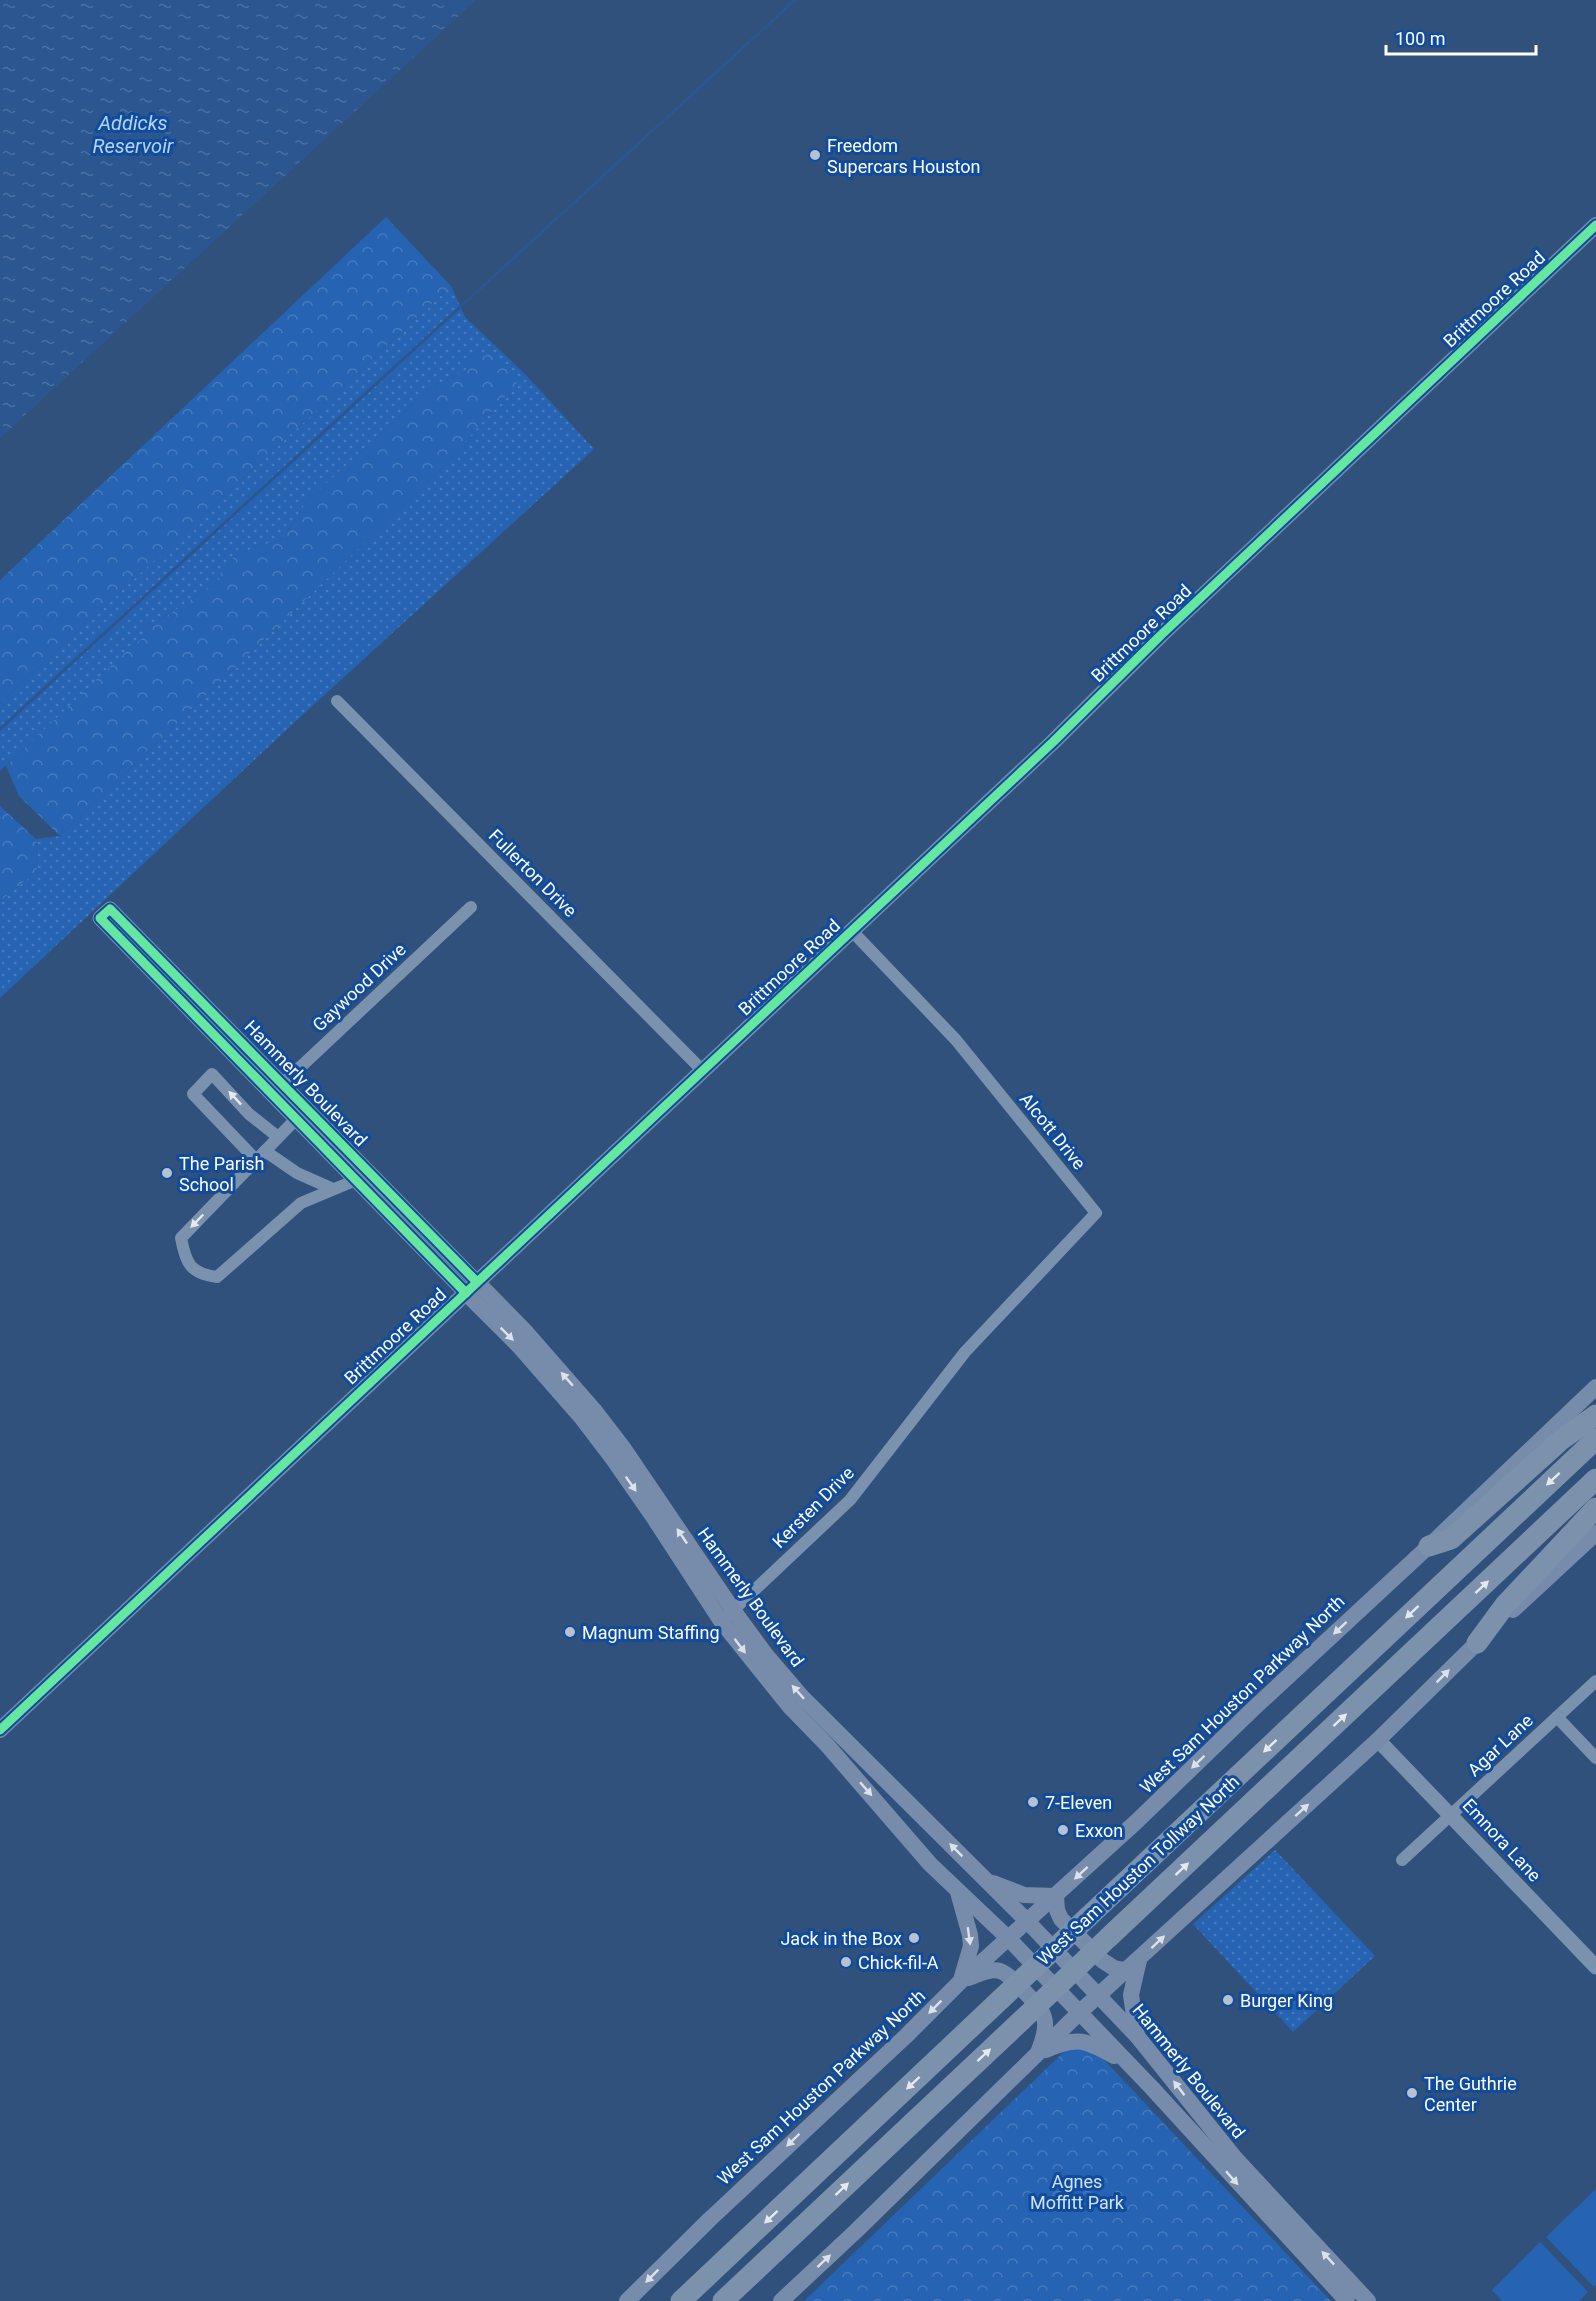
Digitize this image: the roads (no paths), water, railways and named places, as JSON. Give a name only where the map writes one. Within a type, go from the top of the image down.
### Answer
[{"type":"highway","points":[[1430,1546],[1451,1539],[1561,1440],[1596,1414]]},
{"type":"highway","name":"West Sam Houston Tollway North","points":[[681,2301],[1596,1438]]},
{"type":"highway","name":"West Sam Houston Tollway North","points":[[723,2301],[1596,1479]]},
{"type":"highway","points":[[1477,1643],[1505,1605],[1596,1508]]},
{"type":"main road","name":"Brittmoore Road","points":[[0,1730],[1053,742],[1201,597],[1596,225]]},
{"type":"main road","name":"Hammerly Boulevard","points":[[471,1288],[531,1338],[592,1407],[624,1449],[727,1616],[753,1664],[790,1707],[827,1745],[930,1864],[1008,1938],[1130,2064],[1347,2301]]},
{"type":"main road","name":"West Sam Houston Parkway North","points":[[627,2301],[961,1981],[1136,1822],[1252,1709],[1430,1546],[1596,1387]]},
{"type":"main road","points":[[781,2301],[1080,2012],[1378,1740],[1477,1643],[1596,1533]]},
{"type":"main road","name":"Hammerly Boulevard","points":[[727,1616],[766,1655],[802,1697],[1099,1995],[1137,2036],[1235,2158],[1368,2301]]},
{"type":"main road","points":[[986,1880],[1030,1896],[1056,1896],[1057,1910],[1061,1919],[1103,1961],[1114,1968],[1132,1965]]},
{"type":"main road","points":[[958,1891],[971,1946],[961,1981]]},
{"type":"main road","points":[[1132,1965],[1131,1995],[1137,2036]]},
{"type":"main road","points":[[961,1981],[987,1971],[999,1971],[1009,1977],[1043,2010],[1046,2034],[1037,2054]]},
{"type":"main road","points":[[1037,2054],[1065,2041],[1080,2040],[1091,2043],[1130,2064]]},
{"type":"street","name":"Fullerton Drive","points":[[337,701],[703,1071]]},
{"type":"street","name":"Gaywood Drive","points":[[278,1088],[471,907]]},
{"type":"street","name":"Hammerly Boulevard","points":[[105,914],[278,1088],[471,1288]]},
{"type":"street","name":"Alcott Drive","points":[[852,931],[956,1041],[1096,1213],[966,1352]]},
{"type":"street","points":[[278,1137],[249,1114],[212,1074],[193,1094],[260,1156],[333,1189]]},
{"type":"street","name":"Hammerly Boulevard","points":[[278,1088],[297,1118],[348,1161],[356,1180],[471,1288]]},
{"type":"street","points":[[297,1118],[181,1238],[185,1260],[200,1274],[217,1277],[301,1203],[356,1180]]},
{"type":"street","points":[[297,1173],[311,1198]]},
{"type":"street","name":"Kersten Drive","points":[[727,1616],[850,1500],[966,1352]]},
{"type":"street","name":"Agar Lane","points":[[1402,1860],[1596,1681]]},
{"type":"street","points":[[1557,1717],[1596,1758]]},
{"type":"street","name":"Emnora Lane","points":[[1378,1740],[1596,1967]]},
{"type":"water","name":"Addicks Reservoir","points":[[0,0],[476,0],[0,438]]},
{"type":"waterway","points":[[0,729],[795,0]]},
{"type":"place","name":"Freedom Supercars Houston","points":[[815,155]]},
{"type":"place","name":"The Parish School","points":[[167,1173]]},
{"type":"place","name":"Magnum Staffing","points":[[570,1632]]},
{"type":"place","name":"7-Eleven","points":[[1033,1802]]},
{"type":"place","name":"Exxon","points":[[1063,1830]]},
{"type":"place","name":"Jack in the Box","points":[[914,1938]]},
{"type":"place","name":"Chick-fil-A","points":[[846,1962]]},
{"type":"place","name":"Burger King","points":[[1228,2000]]},
{"type":"place","name":"The Guthrie Center","points":[[1412,2093]]},
{"type":"park label","name":"Agnes Moffitt Park","points":[[1077,2191]]}]
